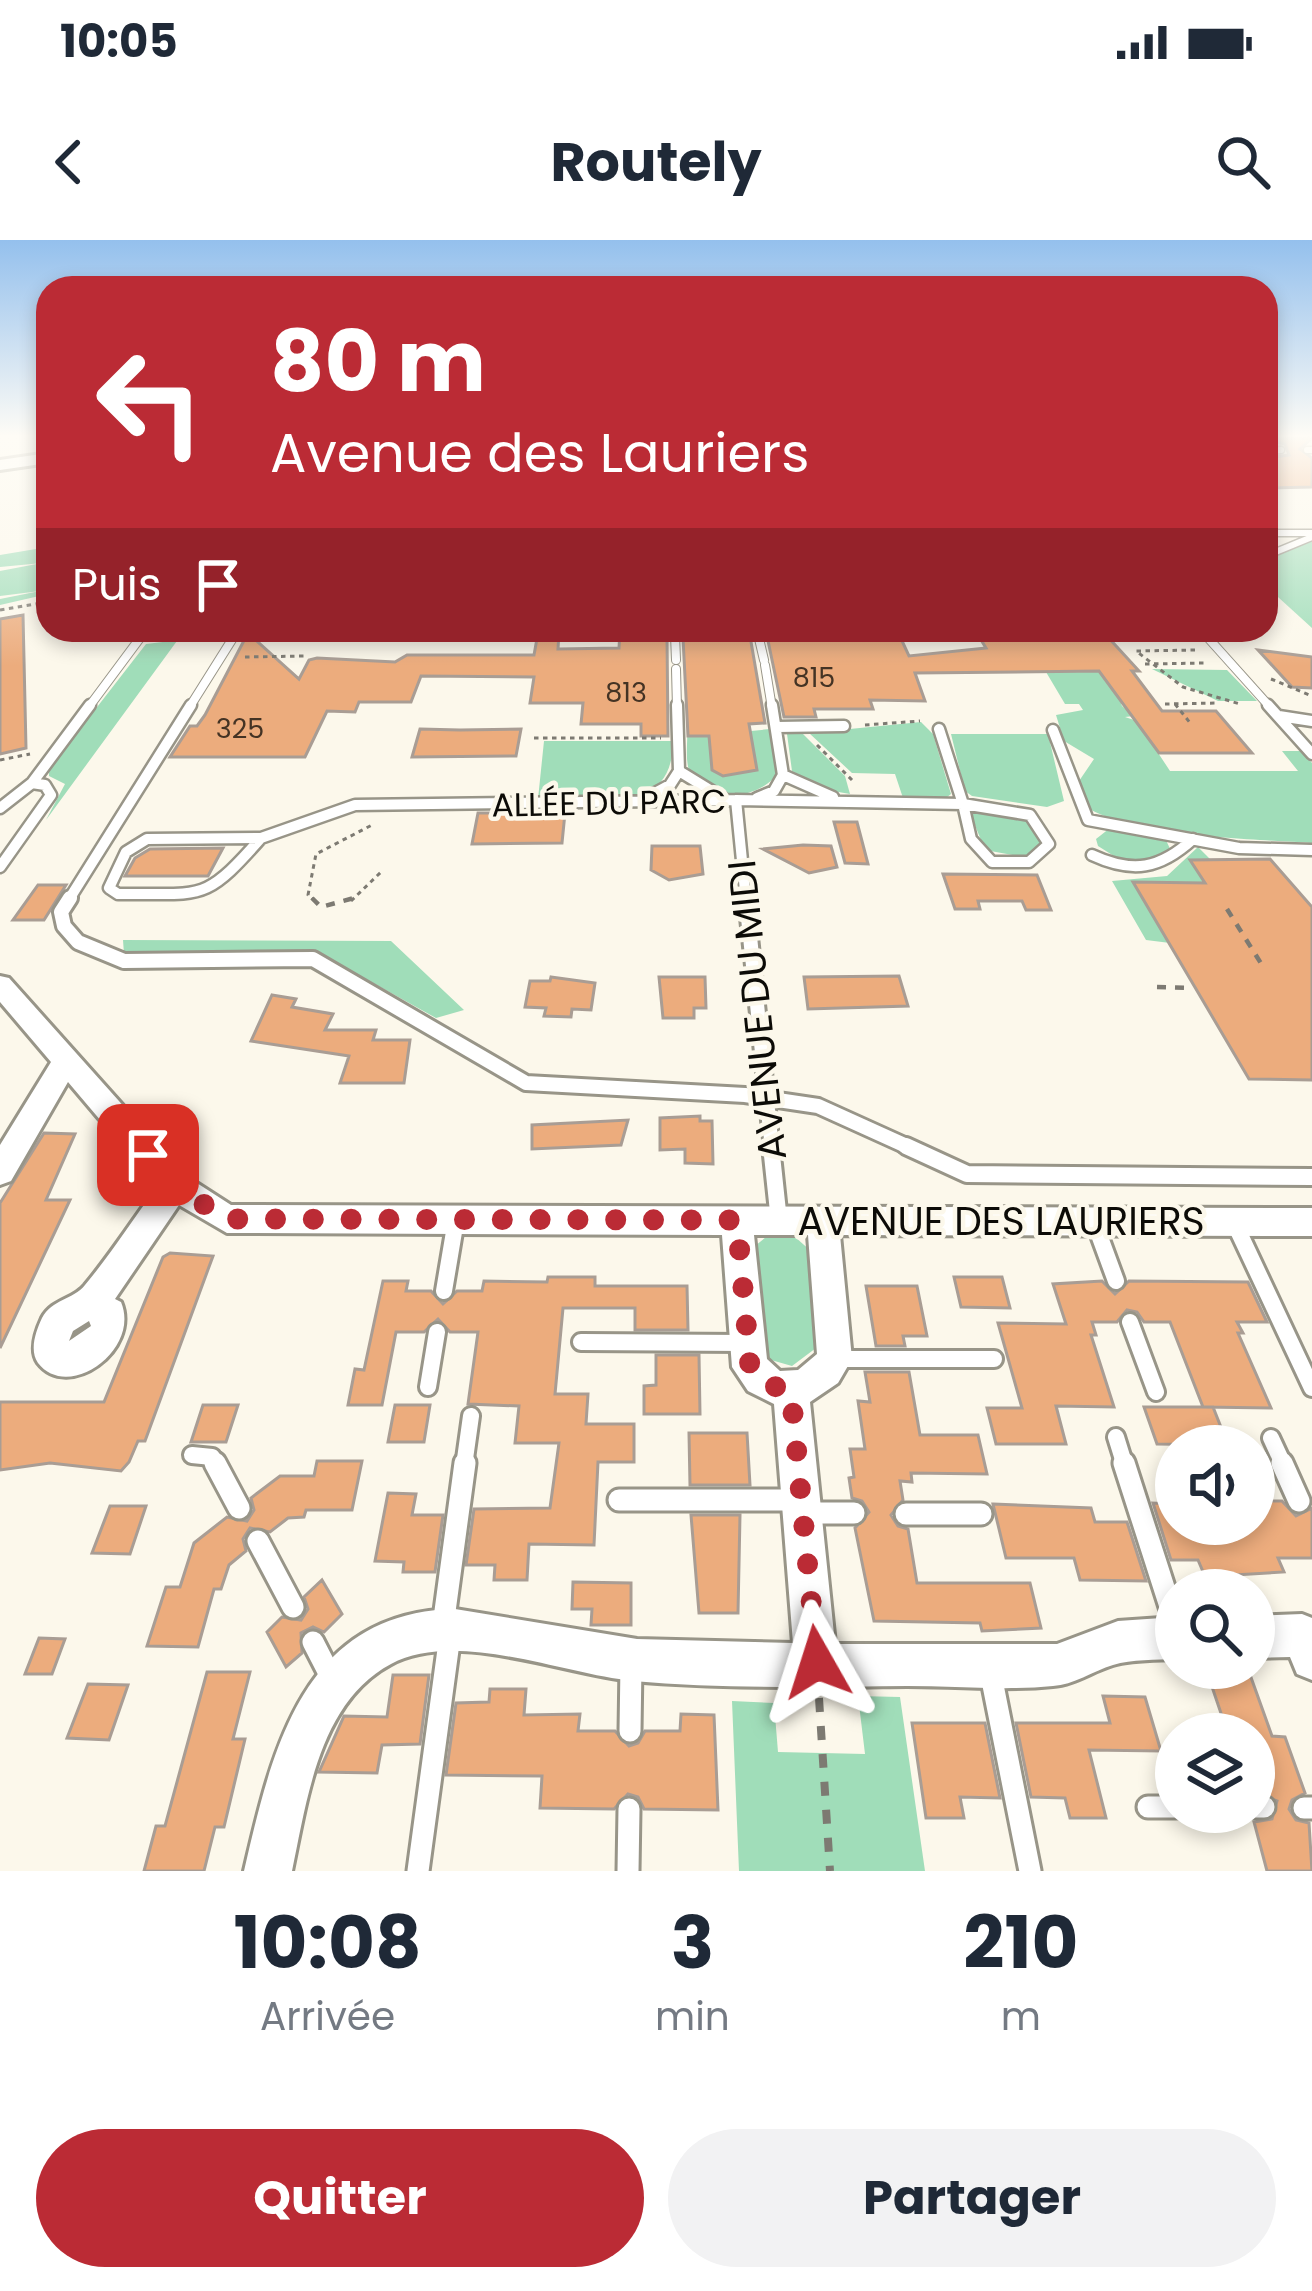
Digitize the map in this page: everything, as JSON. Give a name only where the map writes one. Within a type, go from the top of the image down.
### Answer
[{"type":"street","name":"AVENUE DES LAURIERS","points":[[0,985],[175,1186],[227,1219],[1312,1222]]},
{"type":"street","points":[[0,1172],[66,1060]]},
{"type":"street","points":[[92,1304],[175,1186]]},
{"type":"street","points":[[737,1220],[750,1367],[762,1382],[791,1392],[812,1385],[835,1359],[823,1222]]},
{"type":"street","points":[[791,1392],[817,1662]]},
{"type":"street","points":[[268,1871],[305,1731],[335,1684],[403,1636],[446,1631],[632,1660],[1057,1666],[1118,1642],[1155,1639]]},
{"type":"street","points":[[1275,1639],[1309,1643]]},
{"type":"lane","points":[[1278,534],[1312,535]]},
{"type":"lane","points":[[1278,551],[1312,535]]},
{"type":"lane","points":[[0,808],[32,783],[137,642]]},
{"type":"lane","points":[[230,642],[61,912],[64,926],[78,942],[124,961],[313,959],[526,1083],[765,1096],[818,1106],[967,1174],[1312,1178]]},
{"type":"lane","points":[[675,642],[680,771]]},
{"type":"lane","points":[[680,771],[716,796],[736,800],[773,791],[783,775],[760,642]]},
{"type":"lane","points":[[1211,642],[1312,754]]},
{"type":"lane","points":[[1279,716],[1312,721]]},
{"type":"lane","points":[[777,723],[844,726]]},
{"type":"lane","points":[[939,729],[963,804]]},
{"type":"lane","points":[[1053,730],[1088,820],[1193,839],[1312,850]]},
{"type":"lane","points":[[633,802],[652,797],[680,771]]},
{"type":"lane","points":[[783,775],[853,801]]},
{"type":"lane","points":[[0,867],[51,795],[46,785],[32,783]]},
{"type":"lane","name":"ALLÉE DU PARC","points":[[261,838],[220,885],[199,893],[118,894],[109,887],[126,851],[147,839],[261,838],[355,806],[736,800],[963,804],[1030,815],[1043,829],[1046,853],[1029,863],[991,862],[970,842],[963,804]]},
{"type":"lane","name":"AVENUE DU MIDI","points":[[736,800],[779,1221]]},
{"type":"lane","points":[[1092,854],[1115,867],[1153,870],[1167,865],[1193,839]]},
{"type":"lane","points":[[444,1291],[456,1220]]},
{"type":"lane","points":[[1094,1221],[1115,1281]]},
{"type":"lane","points":[[1234,1222],[1312,1388]]},
{"type":"lane","points":[[1130,1322],[1156,1392]]},
{"type":"lane","points":[[428,1387],[437,1332]]},
{"type":"lane","points":[[581,1342],[746,1343]]},
{"type":"lane","points":[[835,1359],[994,1359]]},
{"type":"lane","points":[[418,1871],[471,1416]]},
{"type":"lane","points":[[1116,1437],[1158,1569]]},
{"type":"lane","points":[[1275,1447],[1299,1501]]},
{"type":"lane","points":[[192,1455],[212,1457],[239,1508]]},
{"type":"lane","points":[[619,1500],[854,1513]]},
{"type":"lane","points":[[906,1514],[981,1514]]},
{"type":"lane","points":[[258,1541],[293,1607]]},
{"type":"lane","points":[[313,1642],[335,1684]]},
{"type":"lane","points":[[630,1731],[632,1660]]},
{"type":"lane","points":[[988,1665],[1030,1871]]},
{"type":"lane","points":[[1148,1807],[1155,1807]]},
{"type":"lane","points":[[628,1871],[629,1809]]},
{"type":"path","points":[[0,610],[36,604]]},
{"type":"path","points":[[1218,650],[1136,650],[1145,664],[1218,703]]},
{"type":"path","points":[[220,657],[305,656]]},
{"type":"path","points":[[1145,664],[1230,662]]},
{"type":"path","points":[[1265,676],[1312,696]]},
{"type":"path","points":[[1166,704],[1268,705]]},
{"type":"path","points":[[1175,704],[1191,724]]},
{"type":"path","points":[[844,726],[925,720]]},
{"type":"path","points":[[801,727],[870,802]]},
{"type":"path","points":[[534,738],[678,738]]},
{"type":"path","points":[[0,760],[44,751]]},
{"type":"path","points":[[380,823],[346,835],[316,854],[308,896],[321,907],[349,903],[382,871]]},
{"type":"path","points":[[1227,910],[1262,965]]},
{"type":"path","points":[[1246,955],[1257,956]]},
{"type":"path","points":[[1157,987],[1193,988]]},
{"type":"path","points":[[817,1662],[830,1871]]},
{"type":"green space","points":[[1312,540],[1312,628],[1278,597],[1278,554]]},
{"type":"green space","points":[[36,549],[36,564],[0,567],[0,555]]},
{"type":"green space","points":[[36,564],[36,592],[0,596],[0,571]]},
{"type":"green space","points":[[36,592],[36,597],[0,605],[0,599]]},
{"type":"green space","points":[[176,642],[46,820],[65,784],[49,776],[49,769],[146,644]]},
{"type":"green space","points":[[1152,669],[1227,670],[1257,701],[1218,701]]},
{"type":"green space","points":[[1109,671],[1122,706],[1134,716],[1125,717],[1137,721],[1170,771],[1298,771],[1282,751],[1302,751],[1312,763],[1312,843],[1160,830],[1104,816],[1083,805],[1077,784],[1094,759],[1064,741],[1056,715],[1083,710],[1079,704],[1065,704],[1046,672]]},
{"type":"green space","points":[[921,722],[933,734],[951,794],[946,798],[903,798],[895,774],[852,773],[809,733]]},
{"type":"green space","points":[[770,729],[779,771],[771,781],[732,795],[706,790],[696,782],[688,766],[687,730],[709,730],[712,769],[733,775],[756,770],[751,731]]},
{"type":"green space","points":[[801,732],[845,776],[850,794],[827,790],[792,771],[787,734]]},
{"type":"green space","points":[[951,734],[1048,734],[1064,801],[1047,807],[972,796],[965,791]]},
{"type":"green space","points":[[544,741],[673,741],[660,783],[645,794],[605,801],[538,799]]},
{"type":"green space","points":[[968,808],[1023,814],[1039,831],[1041,846],[1023,857],[985,850]]},
{"type":"green space","points":[[1110,828],[1165,838],[1171,851],[1159,862],[1125,863],[1098,846],[1096,839]]},
{"type":"green space","points":[[1198,847],[1210,859],[1190,860],[1209,883],[1134,883],[1178,944],[1146,940],[1112,881],[1167,876]]},
{"type":"green space","points":[[123,940],[391,941],[464,1010],[436,1018],[321,954],[138,957],[124,954]]},
{"type":"green space","points":[[794,1236],[813,1253],[820,1345],[792,1366],[771,1360],[763,1350],[754,1260],[755,1246],[766,1237]]},
{"type":"green space","points":[[858,1696],[900,1697],[925,1871],[739,1871],[732,1701],[774,1703],[778,1752],[865,1754]]},
{"type":"building","points":[[23,615],[26,748],[0,754],[0,619]]},
{"type":"building","points":[[243,642],[258,642],[299,679],[309,660],[317,658],[395,662],[407,655],[534,655],[536,642],[558,642],[558,649],[619,648],[619,642],[667,642],[668,736],[641,736],[641,724],[581,724],[583,703],[530,703],[534,677],[421,676],[411,702],[359,702],[355,712],[327,711],[305,757],[170,757],[190,726],[197,726],[205,715]]},
{"type":"building","points":[[683,642],[751,642],[765,723],[749,724],[757,770],[723,776],[712,770],[709,736],[688,736]]},
{"type":"building","points":[[768,642],[903,642],[909,656],[986,648],[982,642],[1112,642],[1139,671],[1132,671],[1162,711],[1216,711],[1252,753],[1159,753],[1099,671],[915,673],[925,701],[870,700],[873,709],[814,709],[816,717],[784,717]]},
{"type":"building","points":[[1258,650],[1312,657],[1312,688],[1292,687]]},
{"type":"building","points":[[420,729],[521,729],[516,756],[412,757]]},
{"type":"building","points":[[478,813],[565,813],[562,843],[472,844]]},
{"type":"building","points":[[834,822],[857,822],[868,864],[845,863]]},
{"type":"building","points":[[652,846],[700,846],[703,874],[669,880],[651,870]]},
{"type":"building","points":[[831,846],[837,867],[809,873],[763,849]]},
{"type":"building","points":[[223,848],[208,876],[125,876],[135,858],[150,849]]},
{"type":"building","points":[[1270,859],[1312,907],[1312,1080],[1249,1079],[1133,882],[1205,883],[1190,860]]},
{"type":"building","points":[[943,874],[1037,875],[1051,910],[1026,910],[1022,901],[978,901],[980,909],[955,909]]},
{"type":"building","points":[[38,885],[66,885],[44,920],[13,920]]},
{"type":"building","points":[[899,976],[908,1006],[808,1009],[804,977]]},
{"type":"building","points":[[551,977],[595,983],[591,1010],[572,1009],[571,1017],[544,1016],[546,1008],[525,1007],[530,981],[550,981]]},
{"type":"building","points":[[659,977],[705,977],[706,1008],[694,1008],[694,1018],[663,1018]]},
{"type":"building","points":[[272,995],[296,999],[292,1007],[333,1014],[325,1030],[376,1030],[373,1040],[410,1040],[404,1083],[340,1083],[349,1056],[251,1041]]},
{"type":"building","points":[[700,1116],[700,1121],[712,1121],[713,1164],[685,1163],[685,1149],[660,1150],[660,1118]]},
{"type":"building","points":[[628,1120],[621,1145],[532,1149],[532,1125]]},
{"type":"building","points":[[44,1133],[75,1134],[46,1200],[70,1200],[0,1348],[0,1203]]},
{"type":"building","points":[[170,1253],[213,1256],[145,1441],[138,1441],[129,1462],[121,1471],[50,1463],[0,1470],[0,1402],[104,1402],[163,1257]]},
{"type":"building","points":[[548,1277],[595,1277],[595,1286],[687,1286],[688,1330],[635,1330],[635,1308],[563,1308],[555,1394],[588,1394],[586,1424],[634,1424],[634,1462],[598,1462],[594,1545],[529,1544],[527,1580],[494,1580],[495,1565],[466,1565],[474,1509],[550,1508],[559,1443],[515,1443],[519,1406],[468,1404],[478,1332],[450,1332],[438,1319],[424,1332],[396,1332],[382,1405],[348,1405],[355,1369],[364,1370],[383,1281],[408,1281],[406,1291],[431,1291],[443,1304],[457,1291],[482,1291],[484,1281],[547,1282]]},
{"type":"building","points":[[954,1277],[1002,1277],[1010,1308],[961,1307]]},
{"type":"building","points":[[1102,1281],[1115,1294],[1129,1281],[1248,1282],[1267,1322],[1237,1322],[1243,1333],[1238,1333],[1271,1408],[1203,1407],[1170,1322],[1144,1322],[1137,1312],[1127,1310],[1117,1322],[1092,1322],[1096,1335],[1091,1335],[1114,1407],[1056,1406],[1066,1444],[996,1444],[987,1408],[1022,1408],[998,1323],[1066,1324],[1053,1284]]},
{"type":"building","points":[[866,1286],[917,1286],[927,1336],[903,1336],[905,1346],[876,1346]]},
{"type":"building","points":[[656,1355],[699,1355],[700,1414],[644,1414],[644,1386],[656,1385]]},
{"type":"building","points":[[865,1372],[909,1372],[920,1435],[978,1435],[987,1474],[911,1473],[912,1482],[900,1481],[903,1500],[891,1515],[898,1526],[908,1529],[917,1583],[1030,1583],[1041,1628],[982,1631],[980,1623],[874,1621],[855,1528],[869,1512],[862,1501],[852,1498],[849,1478],[854,1477],[850,1449],[865,1449],[858,1401],[870,1402]]},
{"type":"building","points":[[203,1405],[238,1405],[226,1442],[191,1442]]},
{"type":"building","points":[[395,1405],[430,1405],[424,1442],[388,1442]]},
{"type":"building","points":[[1144,1407],[1213,1407],[1220,1425],[1155,1425],[1155,1438]]},
{"type":"building","points":[[689,1433],[747,1433],[750,1485],[690,1485]]},
{"type":"building","points":[[317,1461],[362,1461],[352,1510],[306,1510],[304,1517],[288,1518],[270,1532],[250,1528],[243,1539],[246,1551],[229,1565],[221,1589],[214,1589],[198,1647],[147,1646],[166,1587],[180,1587],[194,1543],[227,1517],[247,1521],[254,1510],[251,1498],[280,1476],[314,1476]]},
{"type":"building","points":[[388,1493],[416,1494],[412,1515],[443,1515],[435,1572],[403,1572],[404,1562],[375,1561]]},
{"type":"building","points":[[1275,1501],[1282,1501],[1296,1516],[1312,1508],[1312,1558],[1278,1558],[1284,1572],[1202,1569],[1198,1560],[1171,1560],[1166,1545],[1275,1545]]},
{"type":"building","points":[[993,1504],[1091,1508],[1095,1522],[1127,1522],[1146,1581],[1080,1580],[1074,1558],[1006,1558]]},
{"type":"building","points":[[110,1506],[146,1506],[130,1554],[92,1553]]},
{"type":"building","points":[[691,1515],[740,1515],[738,1613],[699,1613]]},
{"type":"building","points":[[322,1580],[342,1614],[324,1632],[313,1627],[301,1633],[302,1653],[286,1667],[267,1632],[282,1617],[301,1620],[308,1609],[304,1597]]},
{"type":"building","points":[[573,1582],[631,1583],[631,1625],[591,1625],[592,1609],[572,1609]]},
{"type":"building","points":[[39,1638],[65,1639],[52,1674],[25,1674]]},
{"type":"building","points":[[207,1672],[250,1672],[233,1739],[245,1739],[224,1827],[215,1827],[204,1871],[144,1871],[156,1826],[165,1826]]},
{"type":"building","points":[[393,1675],[429,1675],[420,1744],[382,1745],[377,1773],[319,1772],[344,1716],[387,1717]]},
{"type":"building","points":[[88,1684],[128,1685],[109,1740],[67,1738]]},
{"type":"building","points":[[490,1689],[526,1689],[524,1715],[580,1714],[578,1731],[615,1731],[629,1746],[638,1743],[645,1731],[680,1731],[681,1714],[714,1715],[718,1810],[644,1809],[638,1797],[628,1794],[614,1809],[540,1808],[542,1776],[446,1775],[456,1703],[489,1702]]},
{"type":"building","points":[[1213,1689],[1255,1689],[1264,1713],[1221,1713]]},
{"type":"building","points":[[1103,1696],[1145,1697],[1155,1731],[1155,1751],[1089,1750],[1106,1818],[1070,1818],[1065,1798],[1031,1797],[1016,1723],[1110,1723]]},
{"type":"building","points":[[912,1723],[985,1723],[1000,1798],[960,1797],[964,1818],[926,1818]]},
{"type":"building","points":[[1275,1736],[1285,1737],[1305,1793],[1292,1800],[1289,1809],[1296,1820],[1309,1823],[1312,1871],[1267,1871],[1257,1833],[1275,1833]]},
{"type":"route","points":[[148,1155],[175,1186],[227,1219],[737,1220],[750,1367],[762,1382],[791,1392],[817,1662]]}]
